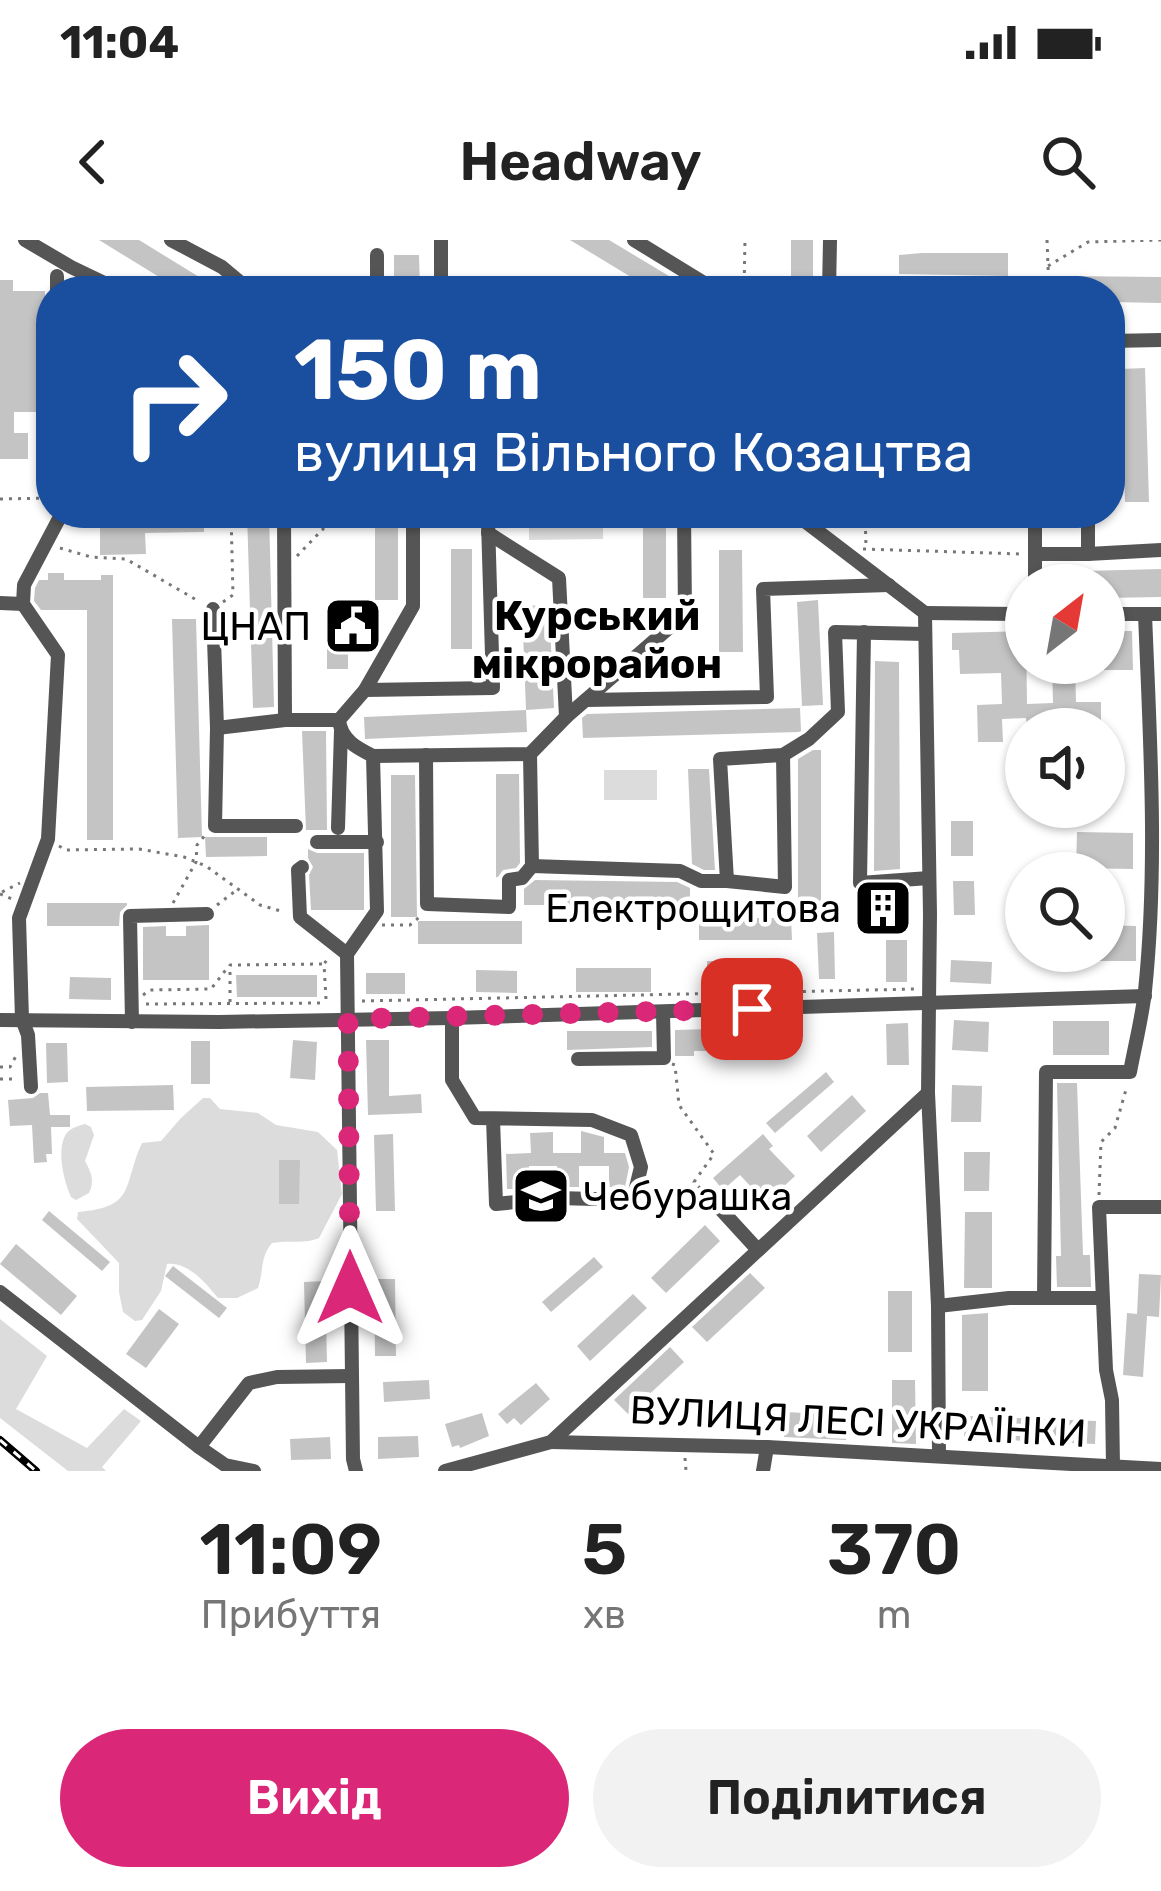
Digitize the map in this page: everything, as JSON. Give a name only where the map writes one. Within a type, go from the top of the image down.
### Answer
[{"type":"street","points":[[25,240],[90,276]]},
{"type":"street","points":[[171,240],[233,276]]},
{"type":"street","points":[[441,240],[441,276]]},
{"type":"street","points":[[634,240],[693,276]]},
{"type":"street","points":[[829,276],[830,240]]},
{"type":"street","points":[[376,255],[377,276]]},
{"type":"street","points":[[1125,341],[1161,340]]},
{"type":"street","points":[[31,1083],[28,1035],[22,1019],[19,918],[48,839],[58,655],[23,604],[24,585],[54,528]]},
{"type":"street","points":[[284,528],[285,720]]},
{"type":"street","points":[[338,828],[340,726],[413,605],[413,528]]},
{"type":"street","points":[[365,690],[493,688],[488,528]]},
{"type":"street","points":[[489,528],[560,578],[566,717]]},
{"type":"street","points":[[425,755],[427,904],[509,908],[509,880],[521,878],[532,866],[530,754],[685,614],[684,528]]},
{"type":"street","points":[[814,528],[925,613],[1005,614]]},
{"type":"street","points":[[1035,528],[1035,564]]},
{"type":"street","points":[[1088,528],[1088,554]]},
{"type":"street","points":[[1035,554],[1161,550]]},
{"type":"street","points":[[586,700],[767,697],[763,589],[890,585]]},
{"type":"street","points":[[0,603],[23,604]]},
{"type":"street","points":[[213,609],[215,826],[296,826]]},
{"type":"street","points":[[925,613],[928,1093],[939,1456]]},
{"type":"street","points":[[1044,1298],[1046,1072],[1130,1072],[1145,996],[1152,899],[1153,614]]},
{"type":"street","points":[[727,881],[720,759],[783,755],[838,712],[835,632],[926,634]]},
{"type":"street","points":[[864,632],[860,883],[929,878]]},
{"type":"street","points":[[217,728],[285,720],[340,726],[356,748],[374,756],[530,754]]},
{"type":"street","points":[[532,866],[680,871],[701,881],[785,887],[783,755]]},
{"type":"street","points":[[356,1471],[352,1459],[347,953],[377,911],[374,756]]},
{"type":"street","points":[[317,842],[377,842]]},
{"type":"street","points":[[302,866],[298,870],[300,917],[347,953]]},
{"type":"street","points":[[132,1022],[130,916],[207,914]]},
{"type":"street","points":[[0,968],[20,968]]},
{"type":"street","points":[[0,1020],[452,1018],[663,1012],[928,996],[1145,996]]},
{"type":"street","points":[[578,1059],[664,1058],[663,1012]]},
{"type":"street","points":[[452,1018],[452,1080],[475,1118],[592,1120],[631,1135],[640,1167],[633,1200],[557,1198],[496,1204],[493,1120]]},
{"type":"street","points":[[445,1471],[494,1464],[551,1442],[928,1093]]},
{"type":"street","points":[[714,1202],[758,1250]]},
{"type":"street","points":[[1113,1466],[1099,1208],[1161,1207]]},
{"type":"street","points":[[0,1292],[225,1465],[254,1471]]},
{"type":"street","points":[[938,1306],[1010,1298],[1102,1298]]},
{"type":"street","points":[[200,1447],[249,1383],[277,1377],[351,1376]]},
{"type":"street","name":"ВУЛИЦЯ ЛЕСІ УКРАЇНКИ","points":[[551,1442],[767,1447],[1030,1466],[1161,1469]]},
{"type":"street","points":[[763,1471],[767,1447]]},
{"type":"path","points":[[744,276],[745,240]]},
{"type":"path","points":[[1047,240],[1048,276]]},
{"type":"path","points":[[1048,266],[1088,242],[1161,240]]},
{"type":"path","points":[[0,499],[36,498]]},
{"type":"path","points":[[46,545],[126,559],[213,609],[233,595],[231,528]]},
{"type":"path","points":[[283,570],[325,528]]},
{"type":"path","points":[[865,528],[866,549],[1035,554]]},
{"type":"path","points":[[166,915],[196,862],[197,845],[204,836]]},
{"type":"path","points":[[48,839],[66,850],[161,851],[206,866],[260,905],[300,917]]},
{"type":"path","points":[[207,914],[238,889]]},
{"type":"path","points":[[368,925],[410,925],[428,910]]},
{"type":"path","points":[[132,1004],[326,1003],[323,964],[230,965]]},
{"type":"path","points":[[132,1004],[150,990],[212,989],[230,965]]},
{"type":"path","points":[[230,965],[230,1004]]},
{"type":"path","points":[[182,989],[182,1004]]},
{"type":"path","points":[[348,1002],[928,996]]},
{"type":"path","points":[[664,1058],[675,1065],[680,1105],[714,1154],[694,1181],[714,1202]]},
{"type":"path","points":[[0,1067],[10,1067]]},
{"type":"path","points":[[1099,1208],[1101,1142],[1115,1128],[1130,1072]]},
{"type":"path","points":[[0,1079],[31,1083]]},
{"type":"shaded area","points":[[529,528],[603,528],[603,539],[529,540]]},
{"type":"shaded area","points":[[604,770],[657,770],[657,800],[604,800]]},
{"type":"shaded area","points":[[203,1098],[210,1098],[220,1109],[258,1113],[276,1125],[318,1132],[337,1150],[342,1194],[319,1238],[272,1243],[258,1288],[237,1298],[218,1298],[189,1270],[167,1264],[161,1291],[142,1320],[135,1321],[123,1312],[119,1263],[77,1219],[78,1212],[119,1199],[142,1143],[161,1141]]},
{"type":"shaded area","points":[[85,1124],[94,1135],[85,1161],[92,1184],[89,1193],[76,1200],[66,1183],[62,1148],[68,1132]]},
{"type":"shaded area","points":[[0,1319],[47,1356],[16,1409],[87,1448],[124,1409],[141,1421],[102,1467],[106,1471],[68,1471],[0,1418]]},
{"type":"building","points":[[99,240],[139,240],[198,276],[158,276]]},
{"type":"building","points":[[570,240],[609,240],[669,276],[629,276]]},
{"type":"building","points":[[791,240],[813,240],[813,276],[791,276]]},
{"type":"building","points":[[1008,253],[1008,276],[899,274],[899,255]]},
{"type":"building","points":[[394,255],[419,255],[420,276],[394,276]]},
{"type":"building","points":[[1125,277],[1161,277],[1161,303],[1125,302]]},
{"type":"building","points":[[0,280],[13,280],[13,291],[36,291],[36,412],[14,412],[14,433],[28,433],[28,459],[0,459]]},
{"type":"building","points":[[1145,368],[1149,502],[1125,502],[1125,369]]},
{"type":"building","points":[[100,528],[204,528],[204,532],[145,533],[146,554],[100,555]]},
{"type":"building","points":[[247,528],[269,528],[274,707],[253,708]]},
{"type":"building","points":[[375,528],[398,528],[398,600],[375,600]]},
{"type":"building","points":[[643,528],[666,528],[666,598],[643,598]]},
{"type":"building","points":[[451,549],[472,549],[472,649],[451,649]]},
{"type":"building","points":[[719,550],[742,550],[743,652],[719,652]]},
{"type":"building","points":[[1161,569],[1161,597],[1125,598],[1125,570]]},
{"type":"building","points":[[48,573],[64,573],[64,580],[101,580],[101,575],[113,575],[113,840],[87,840],[87,610],[41,610],[34,601],[35,588],[39,580],[48,580]]},
{"type":"building","points":[[818,600],[823,705],[802,706],[797,602]]},
{"type":"building","points":[[549,605],[554,708],[526,710],[522,606]]},
{"type":"building","points":[[172,619],[196,619],[202,837],[178,838]]},
{"type":"building","points":[[327,629],[348,629],[348,669],[327,669]]},
{"type":"building","points":[[1125,631],[1132,631],[1133,670],[1125,670]]},
{"type":"building","points":[[1005,632],[1005,684],[1027,684],[1027,704],[1053,703],[1053,684],[1076,684],[1076,702],[1101,702],[1101,708],[1005,708],[1003,742],[978,742],[977,705],[1002,704],[1001,673],[960,674],[959,650],[952,650],[952,633]]},
{"type":"building","points":[[875,661],[899,662],[900,869],[874,871]]},
{"type":"building","points":[[800,708],[799,732],[583,738],[582,718],[587,714]]},
{"type":"building","points":[[526,710],[527,732],[365,739],[364,717]]},
{"type":"building","points":[[302,731],[326,731],[327,830],[306,830]]},
{"type":"building","points":[[821,750],[821,915],[798,915],[798,759]]},
{"type":"building","points":[[688,769],[709,769],[715,870],[692,864]]},
{"type":"building","points":[[496,774],[519,774],[520,863],[498,877],[496,877]]},
{"type":"building","points":[[391,775],[415,775],[417,917],[391,917]]},
{"type":"building","points":[[951,821],[973,821],[973,856],[951,856]]},
{"type":"building","points":[[1077,832],[1133,833],[1133,869],[1125,869],[1125,852],[1076,852]]},
{"type":"building","points":[[205,837],[267,837],[267,856],[206,857]]},
{"type":"building","points":[[308,849],[364,853],[364,910],[311,910],[309,875],[313,867]]},
{"type":"building","points":[[535,880],[677,882],[690,888],[690,905],[524,905],[524,889]]},
{"type":"building","points":[[953,881],[974,881],[975,915],[954,915]]},
{"type":"building","name":"Електрощитова","points":[[867,895],[899,895],[899,921],[867,921]]},
{"type":"building","points":[[47,903],[127,905],[120,912],[119,926],[47,926]]},
{"type":"building","points":[[699,918],[791,918],[792,940],[699,940]]},
{"type":"building","points":[[418,921],[522,921],[522,944],[418,944]]},
{"type":"building","points":[[209,925],[209,980],[143,980],[143,927],[166,926],[166,936],[186,936],[186,926]]},
{"type":"building","points":[[1125,926],[1136,926],[1136,961],[1125,961]]},
{"type":"building","points":[[834,932],[835,979],[819,979],[817,933]]},
{"type":"building","points":[[886,940],[907,940],[907,982],[886,982]]},
{"type":"building","points":[[951,960],[992,962],[991,984],[950,982]]},
{"type":"building","points":[[707,961],[786,961],[786,979],[707,979]]},
{"type":"building","points":[[576,968],[651,968],[651,992],[576,992]]},
{"type":"building","points":[[476,970],[517,971],[517,993],[476,992]]},
{"type":"building","points":[[366,973],[405,973],[405,994],[366,994]]},
{"type":"building","points":[[236,975],[317,975],[317,997],[237,997]]},
{"type":"building","points":[[70,977],[111,978],[111,1000],[69,999]]},
{"type":"building","points":[[954,1020],[989,1022],[988,1052],[952,1050]]},
{"type":"building","points":[[1053,1021],[1109,1021],[1109,1055],[1053,1055]]},
{"type":"building","points":[[908,1023],[909,1065],[887,1065],[886,1024]]},
{"type":"building","points":[[711,1025],[789,1025],[789,1051],[694,1051],[694,1056],[675,1056],[675,1030],[711,1029]]},
{"type":"building","points":[[567,1031],[652,1031],[652,1047],[567,1050]]},
{"type":"building","points":[[293,1040],[317,1042],[315,1080],[290,1078]]},
{"type":"building","points":[[366,1040],[389,1040],[389,1096],[421,1094],[422,1113],[368,1115]]},
{"type":"building","points":[[191,1041],[210,1041],[210,1084],[191,1084]]},
{"type":"building","points":[[46,1043],[67,1043],[68,1082],[47,1083]]},
{"type":"building","points":[[826,1072],[834,1082],[775,1133],[766,1123]]},
{"type":"building","points":[[1057,1083],[1077,1083],[1083,1255],[1090,1255],[1091,1287],[1057,1287],[1056,1256],[1061,1256]]},
{"type":"building","points":[[173,1085],[174,1110],[87,1111],[86,1087]]},
{"type":"building","points":[[952,1085],[982,1086],[981,1122],[951,1122]]},
{"type":"building","points":[[48,1093],[50,1115],[70,1115],[70,1127],[51,1127],[52,1154],[46,1154],[47,1162],[34,1163],[32,1125],[10,1126],[8,1100]]},
{"type":"building","points":[[852,1095],[866,1111],[821,1152],[807,1136]]},
{"type":"building","points":[[581,1131],[604,1137],[604,1153],[625,1153],[629,1167],[625,1187],[609,1187],[609,1166],[579,1166],[579,1187],[557,1187],[557,1166],[529,1166],[530,1189],[507,1189],[506,1154],[531,1153],[530,1133],[553,1132],[553,1153],[581,1153]]},
{"type":"building","points":[[393,1134],[395,1211],[376,1211],[374,1135]]},
{"type":"building","points":[[763,1134],[773,1146],[769,1149],[795,1176],[766,1203],[740,1175],[723,1190],[713,1178]]},
{"type":"building","points":[[964,1152],[990,1152],[989,1191],[964,1191]]},
{"type":"building","points":[[279,1160],[300,1160],[299,1204],[279,1204]]},
{"type":"building","points":[[49,1211],[110,1262],[102,1271],[42,1220]]},
{"type":"building","points":[[965,1212],[992,1212],[992,1288],[964,1288]]},
{"type":"building","points":[[705,1225],[720,1241],[666,1293],[651,1278]]},
{"type":"building","points":[[16,1244],[77,1296],[61,1315],[0,1264]]},
{"type":"building","points":[[594,1257],[603,1267],[551,1312],[542,1302]]},
{"type":"building","points":[[173,1266],[227,1308],[219,1318],[165,1276]]},
{"type":"building","points":[[750,1273],[765,1288],[707,1342],[692,1327]]},
{"type":"building","points":[[1139,1274],[1161,1275],[1159,1317],[1147,1316],[1143,1377],[1123,1375],[1127,1313],[1137,1314]]},
{"type":"building","points":[[374,1279],[395,1279],[396,1356],[375,1356]]},
{"type":"building","points":[[325,1281],[327,1362],[306,1363],[304,1282]]},
{"type":"building","points":[[888,1291],[912,1291],[912,1352],[888,1352]]},
{"type":"building","points":[[633,1294],[647,1308],[590,1361],[577,1346]]},
{"type":"building","points":[[159,1309],[179,1324],[146,1368],[126,1354]]},
{"type":"building","points":[[988,1313],[988,1391],[962,1391],[962,1315]]},
{"type":"building","points":[[670,1347],[684,1362],[628,1414],[614,1400]]},
{"type":"building","points":[[429,1380],[430,1399],[384,1402],[383,1382]]},
{"type":"building","points":[[892,1380],[915,1380],[916,1444],[892,1443]]},
{"type":"building","points":[[536,1383],[550,1399],[521,1425],[514,1418],[507,1424],[498,1414]]},
{"type":"building","points":[[785,1412],[847,1415],[846,1440],[784,1437]]},
{"type":"building","points":[[482,1413],[489,1436],[452,1447],[445,1424]]},
{"type":"building","points":[[965,1416],[1096,1421],[1095,1444],[964,1438]]},
{"type":"building","points":[[418,1436],[419,1457],[378,1459],[378,1437]]},
{"type":"building","points":[[330,1437],[331,1459],[291,1460],[290,1439]]},
{"type":"railway","points":[[0,1440],[36,1471]]},
{"type":"place","name":"ЦНАП","points":[[353,626]]},
{"type":"place","name":"Електрощитова","points":[[883,908]]},
{"type":"place","name":"Чебурашка","points":[[541,1196]]},
{"type":"district","name":"Курський мікрорайон","points":[[597,639]]},
{"type":"route","points":[[350,1288],[348,1019],[752,1009]]}]
